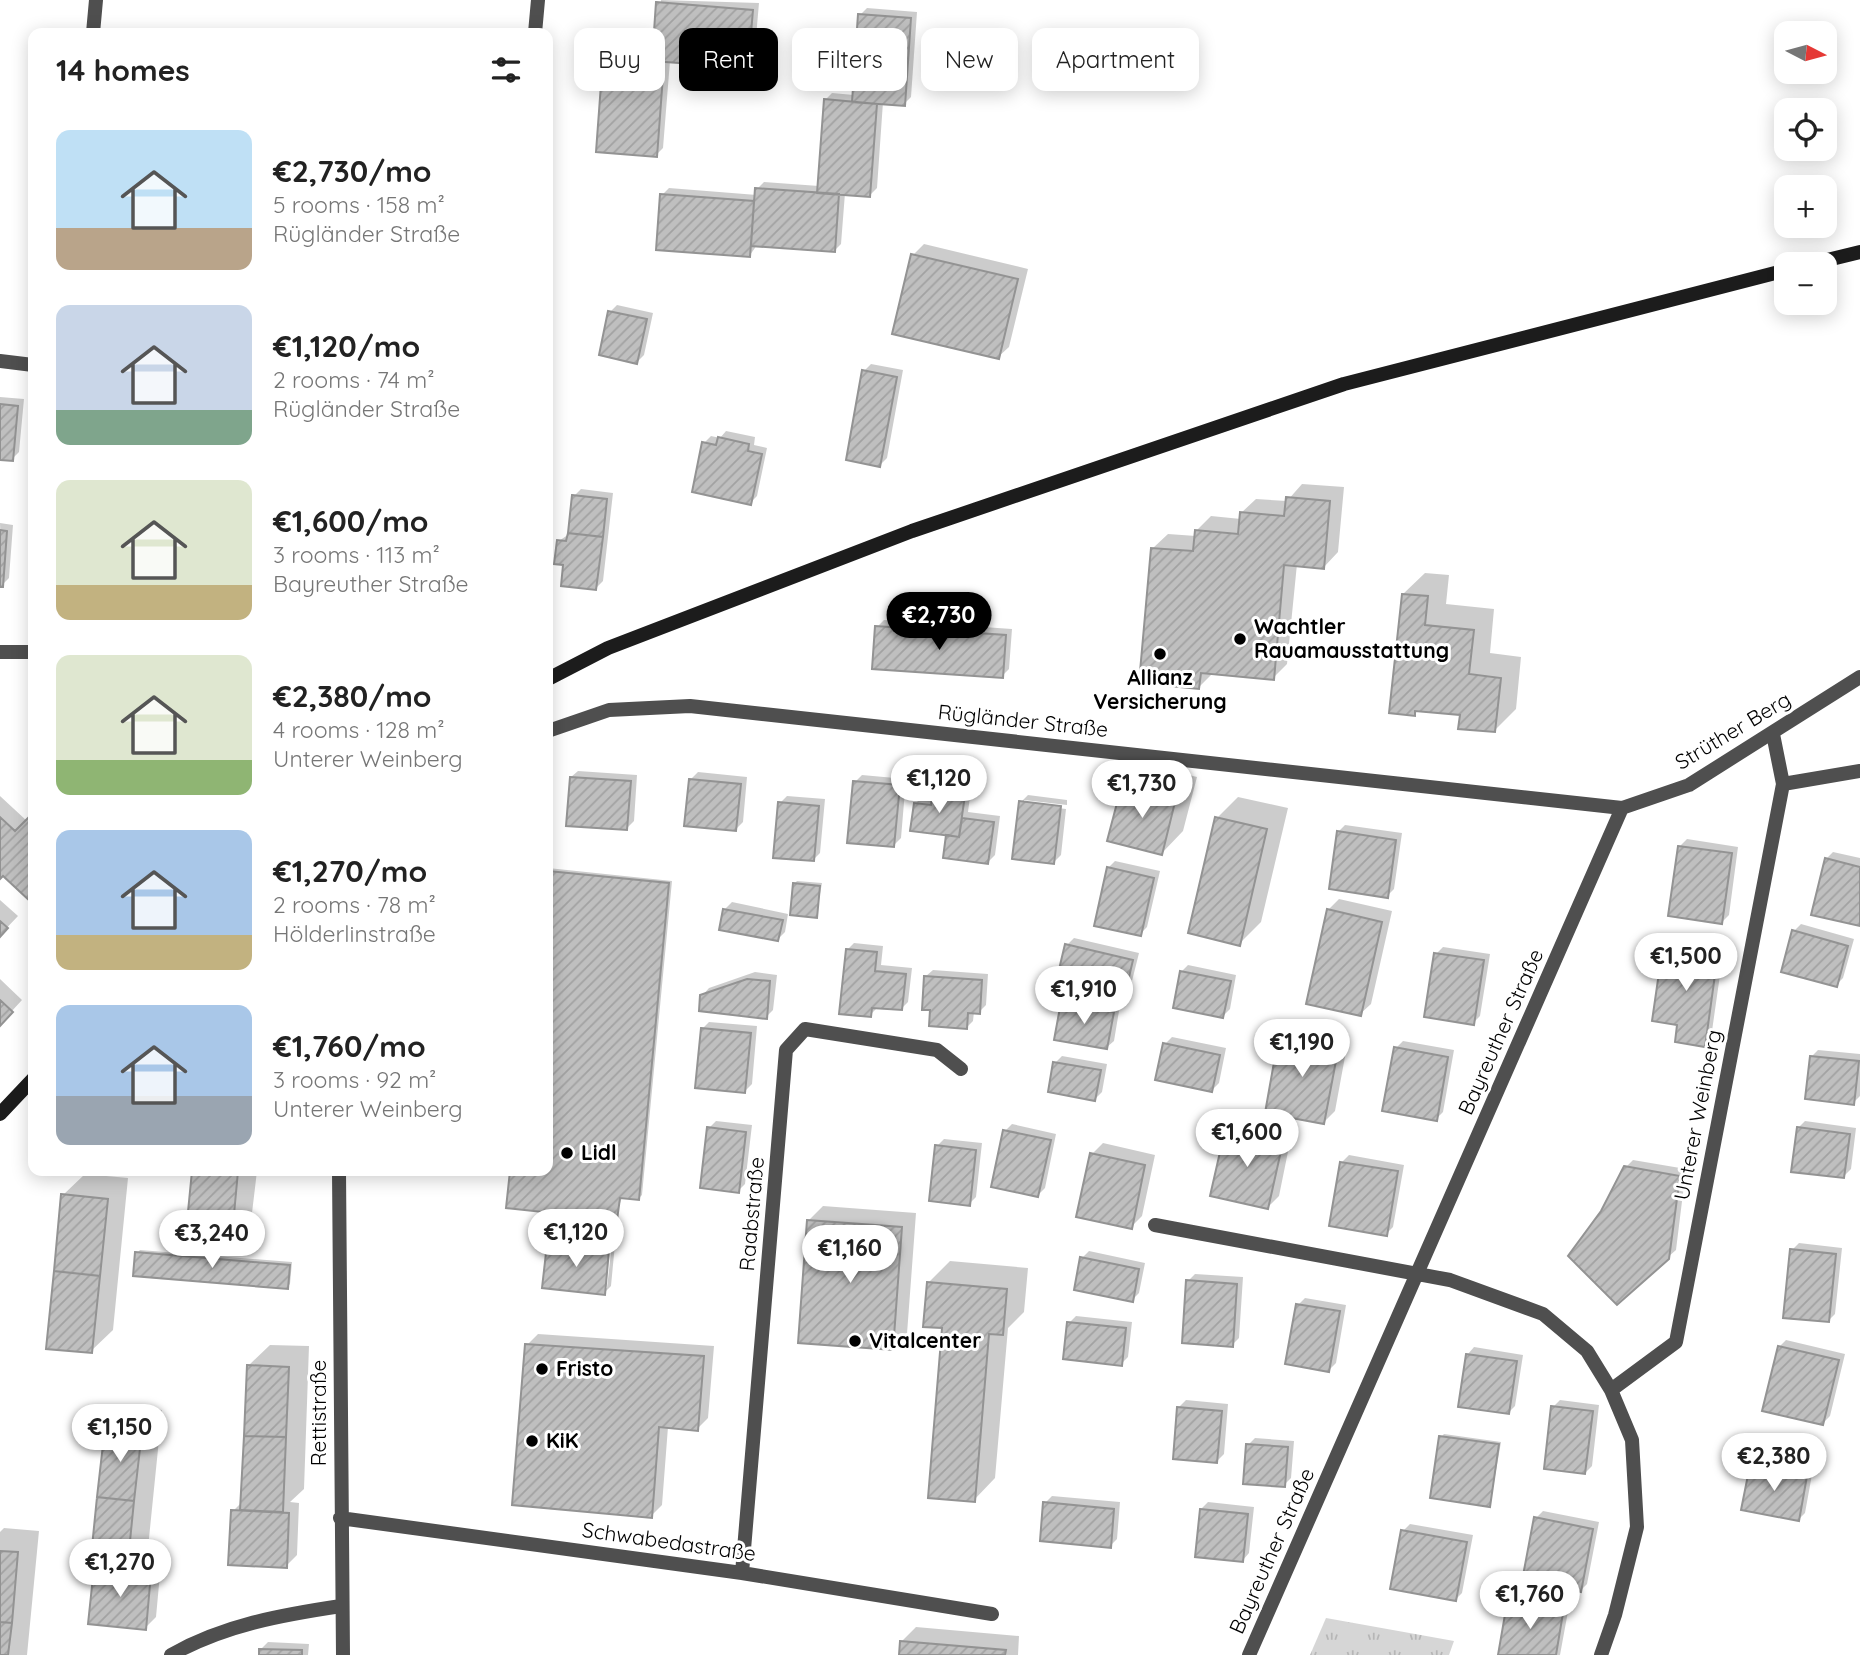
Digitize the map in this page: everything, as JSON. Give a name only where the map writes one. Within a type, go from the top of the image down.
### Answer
[{"type":"main road","points":[[1837,258],[1860,252]]},
{"type":"main road","points":[[553,676],[608,648],[912,531],[1331,388],[1774,273]]},
{"type":"main road","points":[[0,1114],[28,1084]]},
{"type":"street","points":[[93,28],[96,0]]},
{"type":"street","points":[[535,28],[538,0]]},
{"type":"street","points":[[0,361],[28,365]]},
{"type":"street","points":[[0,652],[28,652]]},
{"type":"street","name":"Strüther Berg","points":[[1622,808],[1689,785],[1860,677]]},
{"type":"street","name":"Rügländer Straße","points":[[553,730],[609,710],[690,706],[1622,808]]},
{"type":"street","name":"Unterer Weinberg","points":[[1611,1390],[1676,1342],[1783,784],[1773,734]]},
{"type":"street","points":[[1783,784],[1860,771]]},
{"type":"street","name":"Bayreuther Straße","points":[[1249,1655],[1622,808]]},
{"type":"street","name":"Raabstraße","points":[[741,1573],[786,1050],[805,1029],[937,1050],[961,1069]]},
{"type":"street","name":"Rettistraße","points":[[339,1176],[343,1655]]},
{"type":"street","points":[[1155,1226],[1450,1280],[1543,1314],[1587,1351],[1611,1390],[1632,1440],[1637,1527],[1615,1615],[1601,1655]]},
{"type":"street","name":"Schwabedastraße","points":[[340,1518],[741,1573],[992,1614]]},
{"type":"street","points":[[171,1655],[203,1637],[262,1620],[341,1606]]},
{"type":"green space","points":[[1326,1618],[1454,1641],[1449,1655],[1310,1655]]},
{"type":"building","points":[[656,2],[753,10],[751,28],[679,28],[679,63],[665,62],[665,28],[654,28]]},
{"type":"building","points":[[858,14],[911,18],[907,77],[907,28],[857,28]]},
{"type":"building","points":[[600,91],[662,91],[657,157],[596,152]]},
{"type":"building","points":[[853,91],[906,91],[905,106],[852,102]]},
{"type":"building","points":[[824,99],[877,104],[870,197],[817,193]]},
{"type":"building","points":[[755,188],[839,194],[835,252],[751,246]]},
{"type":"building","points":[[660,194],[754,201],[750,257],[656,250]]},
{"type":"building","points":[[911,254],[1018,279],[999,359],[892,334]]},
{"type":"building","points":[[608,311],[647,319],[637,364],[599,355]]},
{"type":"building","points":[[862,370],[897,377],[880,467],[846,460]]},
{"type":"building","points":[[0,404],[18,406],[13,461],[0,460]]},
{"type":"building","points":[[718,437],[749,444],[748,451],[762,454],[751,505],[692,492],[702,442],[716,445]]},
{"type":"building","points":[[572,495],[607,499],[603,537],[568,533]]},
{"type":"building","points":[[1286,497],[1330,501],[1324,569],[1284,565],[1274,680],[1201,673],[1199,689],[1139,683],[1151,548],[1193,551],[1195,530],[1238,534],[1240,512],[1284,516]]},
{"type":"building","points":[[0,530],[7,531],[3,587],[0,587]]},
{"type":"building","points":[[568,533],[603,537],[596,590],[561,586],[563,565],[554,564],[557,540],[566,541]]},
{"type":"building","points":[[1402,594],[1428,596],[1425,625],[1474,630],[1469,674],[1501,678],[1495,732],[1458,729],[1460,715],[1415,711],[1415,716],[1389,713]]},
{"type":"building","points":[[875,626],[1006,635],[1003,678],[872,669]]},
{"type":"building","points":[[570,777],[631,781],[627,830],[566,826]]},
{"type":"building","points":[[689,779],[741,784],[736,831],[684,826]]},
{"type":"building","points":[[853,781],[900,785],[894,847],[847,843]]},
{"type":"building","points":[[1122,784],[1176,798],[1162,855],[1107,841]]},
{"type":"building","points":[[933,791],[965,795],[959,837],[910,831],[914,803],[931,805]]},
{"type":"building","points":[[1019,801],[1061,806],[1054,864],[1012,859]]},
{"type":"building","points":[[778,802],[819,806],[814,861],[773,858]]},
{"type":"building","points":[[0,817],[15,831],[28,818],[28,899],[3,876],[0,879]]},
{"type":"building","points":[[1215,817],[1267,829],[1240,946],[1188,933]]},
{"type":"building","points":[[962,818],[994,822],[988,864],[943,858],[946,835],[959,837]]},
{"type":"building","points":[[1337,831],[1396,840],[1388,898],[1329,889]]},
{"type":"building","points":[[1678,846],[1732,853],[1722,924],[1668,916]]},
{"type":"building","points":[[1825,858],[1860,867],[1860,926],[1811,915]]},
{"type":"building","points":[[1107,867],[1154,878],[1141,936],[1094,926]]},
{"type":"building","points":[[553,871],[669,883],[639,1200],[620,1198],[617,1220],[506,1208],[509,1176],[553,1176]]},
{"type":"building","points":[[793,883],[820,886],[817,918],[790,915]]},
{"type":"building","points":[[723,909],[783,920],[778,941],[719,930]]},
{"type":"building","points":[[1327,909],[1382,922],[1361,1016],[1306,1004]]},
{"type":"building","points":[[0,921],[8,928],[0,937]]},
{"type":"building","points":[[1792,930],[1848,946],[1837,987],[1781,972]]},
{"type":"building","points":[[1065,944],[1133,960],[1125,994],[1057,978]]},
{"type":"building","points":[[1663,945],[1718,953],[1705,1047],[1675,1042],[1677,1025],[1652,1021]]},
{"type":"building","points":[[846,949],[877,952],[875,971],[906,974],[902,1010],[872,1008],[871,1017],[839,1014]]},
{"type":"building","points":[[1434,953],[1484,960],[1474,1025],[1424,1017]]},
{"type":"building","points":[[1180,971],[1231,981],[1223,1018],[1173,1008]]},
{"type":"building","points":[[924,976],[982,980],[980,1014],[968,1013],[967,1029],[929,1026],[930,1010],[922,1010]]},
{"type":"building","points":[[747,979],[770,981],[767,1019],[699,1011],[700,995]]},
{"type":"building","points":[[0,1000],[13,1012],[0,1026]]},
{"type":"building","points":[[1061,1002],[1114,1012],[1107,1049],[1054,1040]]},
{"type":"building","points":[[701,1028],[751,1033],[745,1093],[695,1088]]},
{"type":"building","points":[[1279,1034],[1339,1045],[1324,1124],[1265,1113]]},
{"type":"building","points":[[1163,1043],[1220,1055],[1212,1092],[1155,1080]]},
{"type":"building","points":[[1394,1047],[1448,1057],[1437,1121],[1382,1111]]},
{"type":"building","points":[[1810,1056],[1859,1061],[1854,1105],[1805,1099]]},
{"type":"building","points":[[1053,1062],[1101,1070],[1095,1101],[1048,1092]]},
{"type":"building","points":[[707,1127],[746,1132],[739,1193],[700,1188]]},
{"type":"building","points":[[1797,1127],[1850,1134],[1844,1178],[1791,1172]]},
{"type":"building","points":[[1003,1130],[1051,1140],[1038,1197],[991,1187]]},
{"type":"building","points":[[1225,1130],[1283,1142],[1268,1209],[1210,1196]]},
{"type":"building","points":[[935,1145],[976,1150],[970,1206],[929,1201]]},
{"type":"building","points":[[1090,1153],[1145,1165],[1132,1229],[1076,1217]]},
{"type":"building","points":[[1340,1162],[1398,1171],[1387,1236],[1329,1226]]},
{"type":"building","points":[[1624,1166],[1680,1176],[1669,1259],[1617,1305],[1568,1256],[1601,1211]]},
{"type":"building","points":[[192,1176],[238,1176],[232,1236],[186,1232]]},
{"type":"building","points":[[61,1194],[108,1199],[100,1276],[54,1271]]},
{"type":"building","points":[[807,1220],[902,1227],[893,1350],[798,1343]]},
{"type":"building","points":[[547,1244],[609,1250],[605,1295],[542,1288]]},
{"type":"building","points":[[1790,1249],[1836,1254],[1829,1322],[1783,1318]]},
{"type":"building","points":[[135,1252],[290,1265],[288,1289],[133,1276]]},
{"type":"building","points":[[1080,1257],[1139,1269],[1133,1302],[1074,1290]]},
{"type":"building","points":[[54,1271],[100,1276],[92,1353],[46,1349]]},
{"type":"building","points":[[1186,1280],[1237,1284],[1233,1347],[1182,1343]]},
{"type":"building","points":[[927,1282],[1007,1289],[1003,1335],[989,1334],[975,1502],[928,1498],[942,1328],[923,1327]]},
{"type":"building","points":[[1296,1304],[1340,1311],[1329,1372],[1285,1364]]},
{"type":"building","points":[[1067,1322],[1126,1328],[1122,1366],[1063,1359]]},
{"type":"building","points":[[525,1344],[704,1356],[698,1431],[659,1427],[652,1518],[512,1505]]},
{"type":"building","points":[[1778,1346],[1839,1360],[1823,1425],[1762,1411]]},
{"type":"building","points":[[1466,1354],[1517,1361],[1509,1414],[1458,1407]]},
{"type":"building","points":[[247,1365],[289,1367],[286,1437],[244,1436]]},
{"type":"building","points":[[1551,1406],[1593,1411],[1585,1474],[1544,1469]]},
{"type":"building","points":[[1177,1407],[1222,1411],[1217,1463],[1173,1459]]},
{"type":"building","points":[[105,1427],[142,1431],[134,1501],[97,1497]]},
{"type":"building","points":[[244,1436],[286,1437],[283,1512],[240,1510]]},
{"type":"building","points":[[1439,1436],[1499,1444],[1490,1507],[1430,1498]]},
{"type":"building","points":[[1246,1444],[1288,1447],[1285,1487],[1243,1484]]},
{"type":"building","points":[[1750,1465],[1807,1476],[1799,1521],[1741,1510]]},
{"type":"building","points":[[97,1497],[134,1501],[127,1571],[90,1567]]},
{"type":"building","points":[[1043,1502],[1114,1509],[1111,1548],[1040,1541]]},
{"type":"building","points":[[1200,1509],[1248,1514],[1243,1562],[1195,1557]]},
{"type":"building","points":[[231,1510],[289,1513],[287,1568],[228,1565]]},
{"type":"building","points":[[1534,1517],[1593,1529],[1581,1592],[1522,1581]]},
{"type":"building","points":[[1401,1530],[1467,1542],[1456,1601],[1390,1589]]},
{"type":"building","points":[[0,1551],[18,1552],[12,1623],[0,1622]]},
{"type":"building","points":[[94,1567],[151,1573],[146,1630],[88,1624]]},
{"type":"building","points":[[1507,1603],[1563,1613],[1556,1655],[1498,1655]]},
{"type":"building","points":[[0,1622],[12,1623],[8,1655],[0,1655]]},
{"type":"building","points":[[900,1641],[1006,1650],[1005,1655],[899,1655]]},
{"type":"building","points":[[259,1649],[302,1650],[302,1655],[259,1655]]},
{"type":"place","name":"Wachtler Rauamausstattung","points":[[1240,639]]},
{"type":"place","name":"Allianz Versicherung","points":[[1160,654]]},
{"type":"place","name":"Lidl","points":[[567,1153]]},
{"type":"place","name":"Vitalcenter","points":[[855,1341]]},
{"type":"place","name":"Fristo","points":[[542,1369]]},
{"type":"place","name":"KiK","points":[[532,1441]]}]
